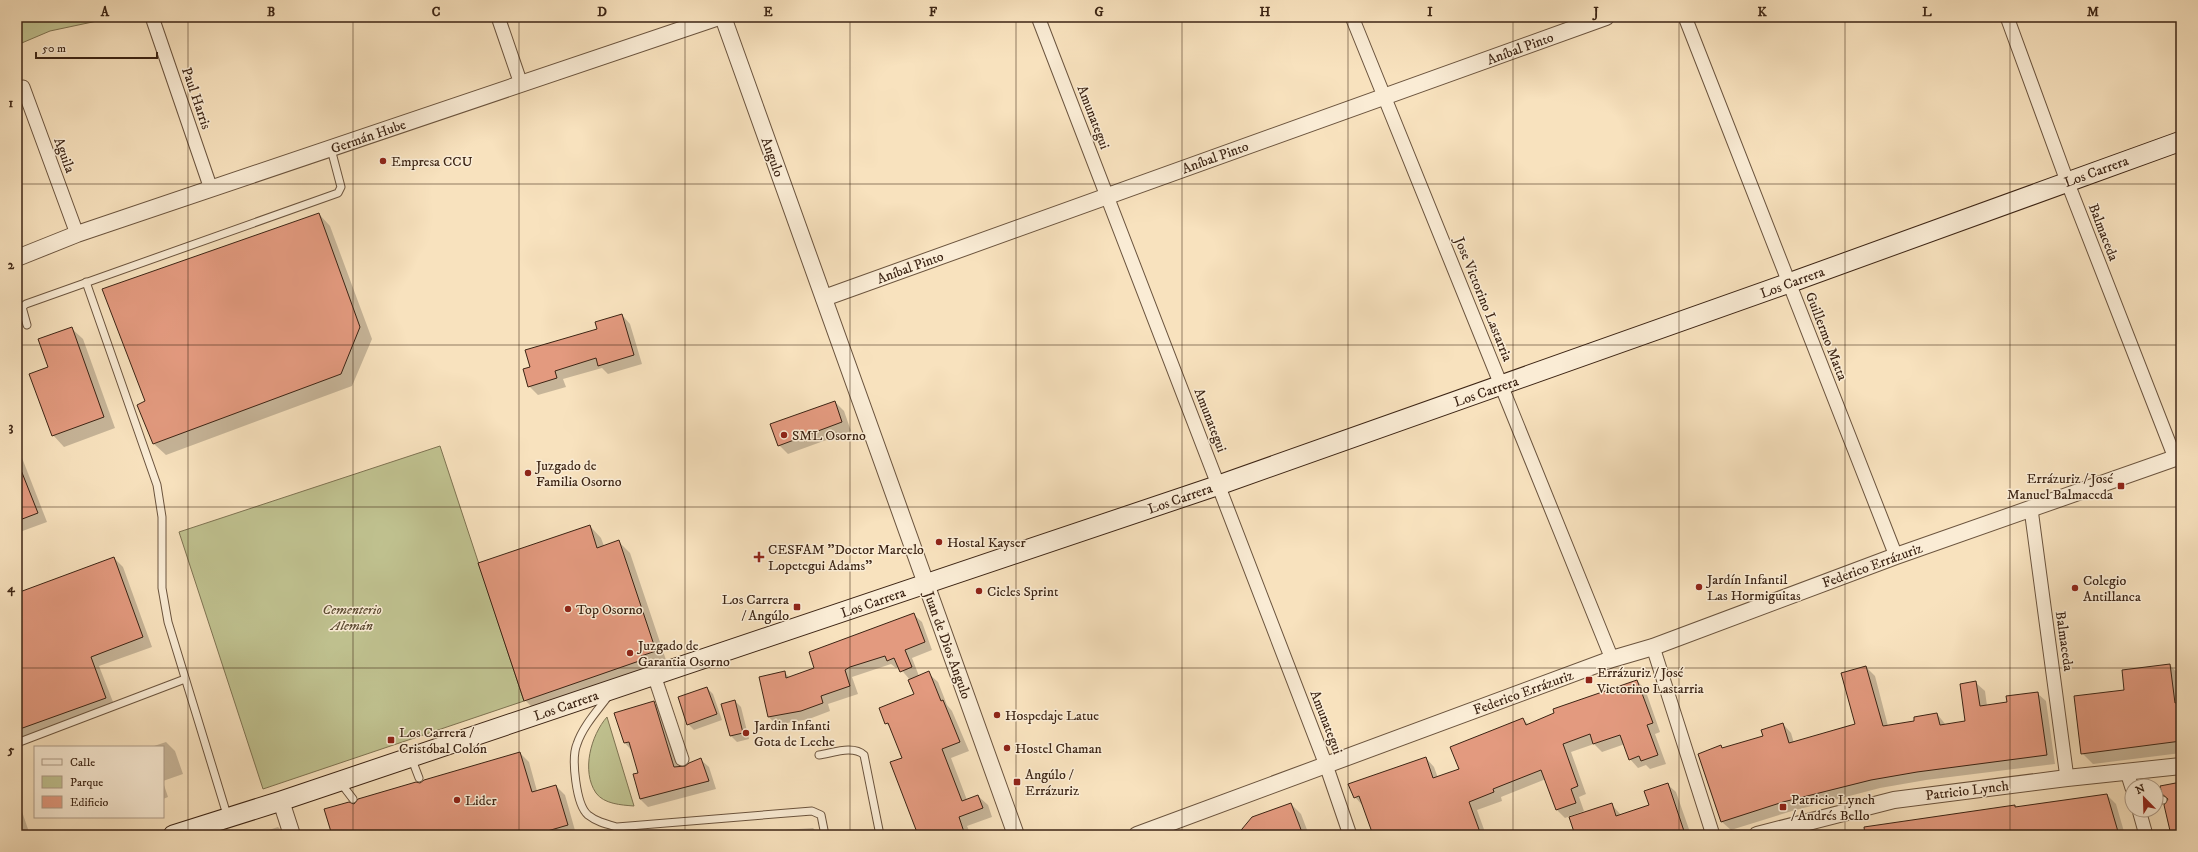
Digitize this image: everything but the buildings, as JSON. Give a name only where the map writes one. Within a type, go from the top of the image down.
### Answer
[{"type":"main road","name":"Los Carrera","points":[[173,835],[612,690],[1219,485],[1502,386],[2181,141]]},
{"type":"street","name":"Paul Harris","points":[[152,17],[211,189]]},
{"type":"street","points":[[498,17],[521,84]]},
{"type":"street","name":"Germán Hube","points":[[17,258],[77,234],[719,17]]},
{"type":"street","name":"Angulo","points":[[723,17],[824,298]]},
{"type":"street","name":"Amunategui","points":[[1038,17],[1326,765],[1350,835]]},
{"type":"street","name":"Jose Victorino Lastarria","points":[[1352,17],[1612,659]]},
{"type":"street","name":"Aníbal Pinto","points":[[824,298],[1606,17]]},
{"type":"street","name":"Guillermo Matta","points":[[1685,17],[1896,556]]},
{"type":"street","name":"Balmaceda","points":[[2007,17],[2067,181],[2178,457]]},
{"type":"street","name":"Aguila","points":[[23,87],[77,234]]},
{"type":"street","name":"Juan de Dios Angulo","points":[[824,298],[1016,835]]},
{"type":"street","name":"Federico Errázuriz","points":[[1137,835],[1612,659],[1653,647],[1896,556],[2178,457]]},
{"type":"street","name":"Balmaceda","points":[[2031,509],[2067,778]]},
{"type":"street","points":[[1653,647],[1713,835]]},
{"type":"street","points":[[654,675],[682,759]]},
{"type":"street","name":"Patricio Lynch","points":[[1757,835],[1894,800],[2067,778],[2181,766]]},
{"type":"street","points":[[2127,772],[2129,778]]},
{"type":"street","points":[[282,800],[292,835]]},
{"type":"street","points":[[2141,818],[2146,835]]},
{"type":"lane","points":[[27,325],[22,307],[26,304],[338,193],[341,187],[331,148]]},
{"type":"lane","points":[[86,282],[157,485],[162,517],[162,588],[168,622],[228,818]]},
{"type":"lane","points":[[17,743],[185,680]]},
{"type":"lane","points":[[612,690],[576,745],[575,769],[578,795],[587,814],[598,822],[617,827],[812,811],[821,815],[825,835]]},
{"type":"lane","points":[[819,755],[851,750],[859,750],[864,755],[880,835]]},
{"type":"lane","points":[[411,757],[419,778]]},
{"type":"lane","points":[[339,781],[353,800]]},
{"type":"green space","points":[[17,17],[116,17],[50,31],[17,45]]},
{"type":"green space","name":"Cementerio Alemán","points":[[440,446],[524,701],[263,789],[179,532]]},
{"type":"green space","points":[[607,717],[634,806],[603,800],[596,793],[592,784],[589,774],[590,754],[596,733]]},
{"type":"place","name":"Empresa CCU","points":[[383,161]]},
{"type":"place","name":"SML Osorno","points":[[784,435]]},
{"type":"place","name":"Juzgado de Familia Osorno","points":[[528,473]]},
{"type":"place","name":"Errázuriz / José Manuel Balmaceda","points":[[2121,486]]},
{"type":"place","name":"Hostal Kayser","points":[[939,542]]},
{"type":"place","name":"CESFAM \"Doctor Marcelo Lopetegui Adams\"","points":[[759,557]]},
{"type":"place","name":"Jardín Infantil Las Hormiguitas","points":[[1699,587]]},
{"type":"place","name":"Colegio Antillanca","points":[[2075,588]]},
{"type":"place","name":"Cicles Sprint","points":[[979,591]]},
{"type":"place","name":"Los Carrera / Angúlo","points":[[797,607]]},
{"type":"place","name":"Top Osorno","points":[[568,609]]},
{"type":"place","name":"Juzgado de Garantia Osorno","points":[[630,653]]},
{"type":"place","name":"Errázuriz / José Victorino Lastarria","points":[[1589,680]]},
{"type":"place","name":"Hospedaje Latue","points":[[997,715]]},
{"type":"place","name":"Jardin Infanti Gota de Leche","points":[[746,733]]},
{"type":"place","name":"Los Carrera / Cristóbal Colón","points":[[391,740]]},
{"type":"place","name":"Hostel Chaman","points":[[1007,748]]},
{"type":"place","name":"Angúlo / Errázuriz","points":[[1017,782]]},
{"type":"place","name":"Lider","points":[[457,800]]},
{"type":"place","name":"Patricio Lynch / Andrés Bello","points":[[1783,807]]}]
